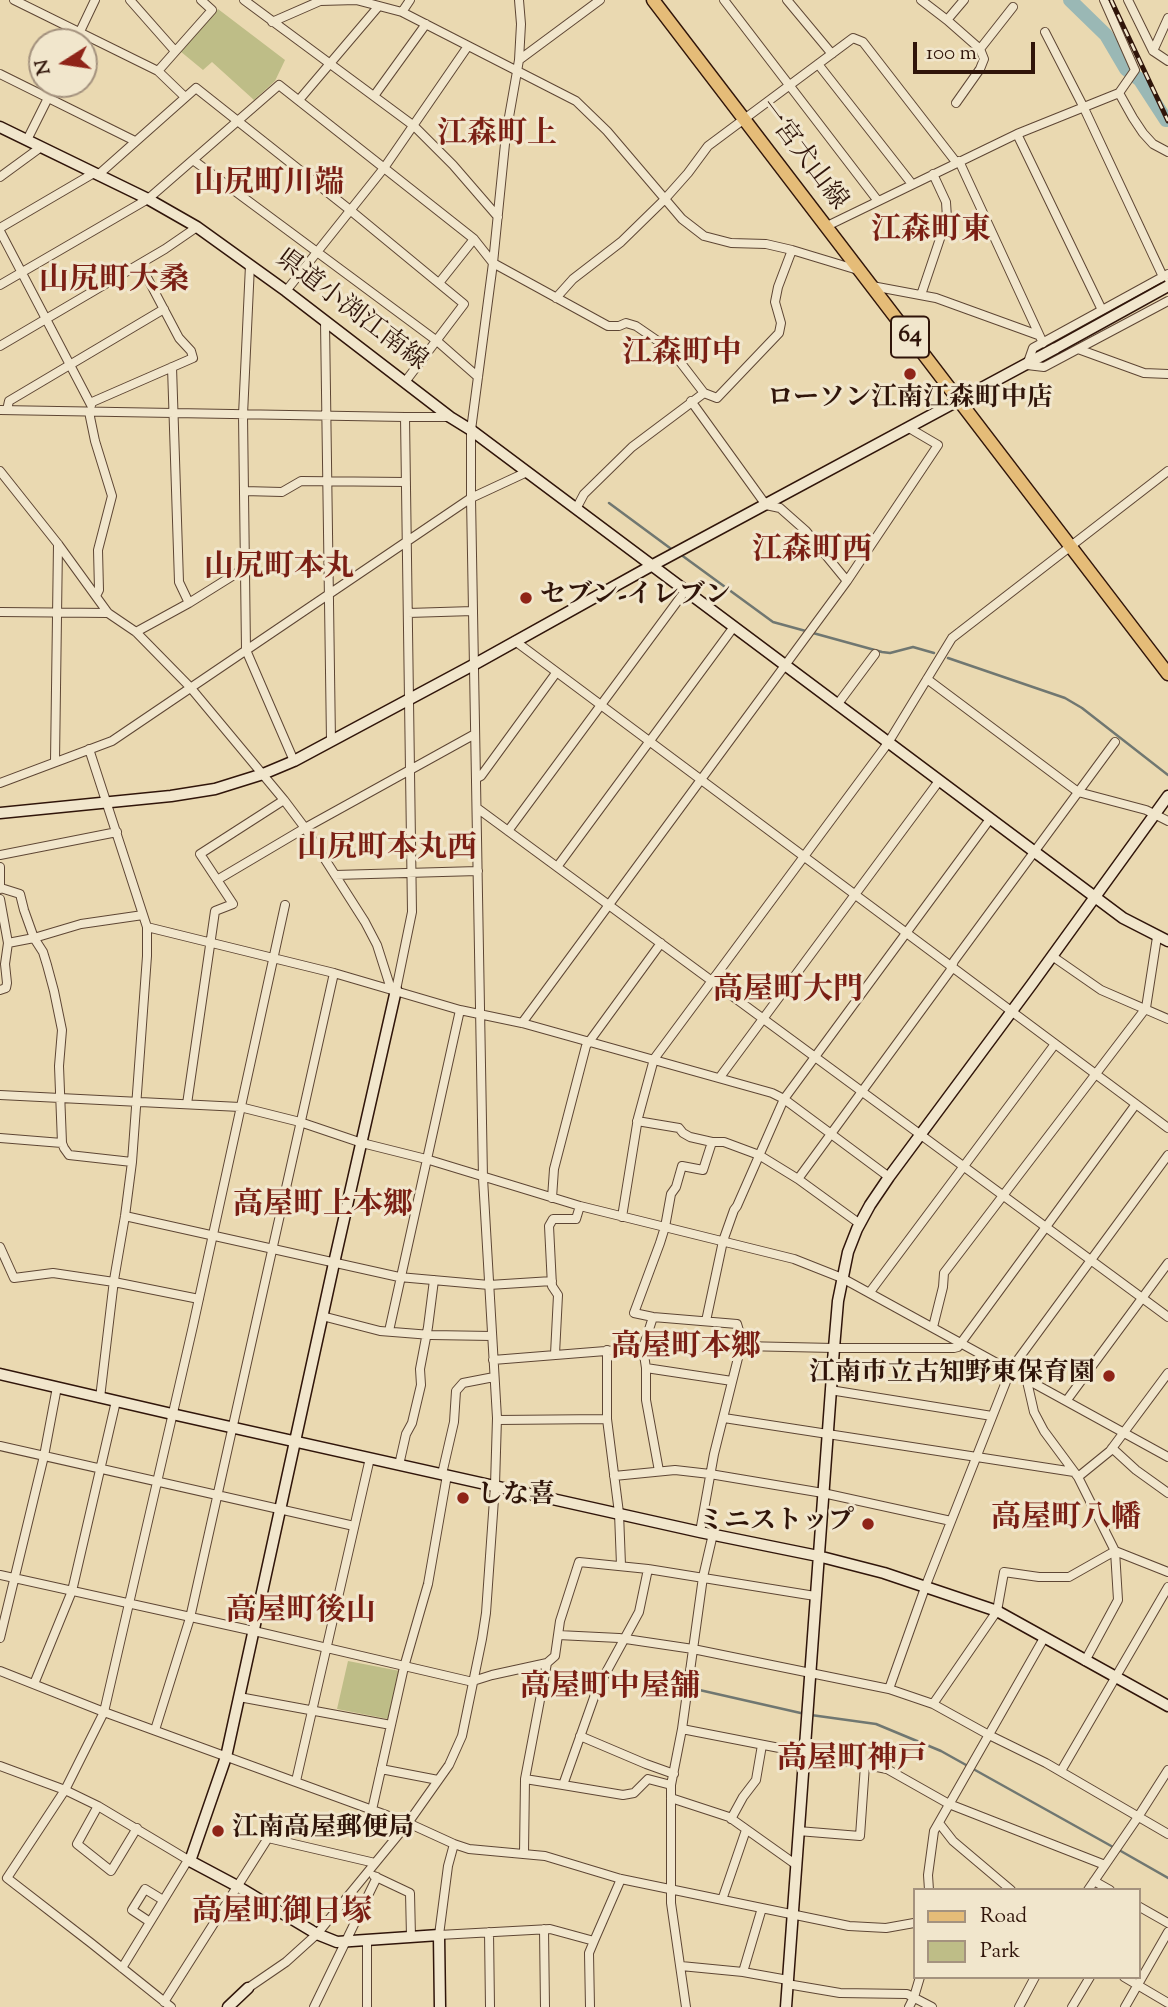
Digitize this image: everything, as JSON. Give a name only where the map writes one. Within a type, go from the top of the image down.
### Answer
[{"type":"main road","name":"一宮犬山線","points":[[653,0],[1168,674]]},
{"type":"street","points":[[14,0],[72,28]]},
{"type":"street","points":[[82,28],[95,0]]},
{"type":"street","points":[[130,0],[174,51]]},
{"type":"street","points":[[158,71],[212,10],[201,0]]},
{"type":"street","points":[[244,0],[414,126],[453,165],[498,217]]},
{"type":"street","points":[[272,22],[320,1],[356,0],[402,12],[576,101],[607,131],[682,219],[704,236],[731,243],[766,244],[859,270]]},
{"type":"street","points":[[402,12],[410,0]]},
{"type":"street","points":[[228,2007],[317,1934],[408,1823],[438,1780],[462,1736],[486,1613],[495,1485],[496,1420],[483,1178],[471,430],[493,263],[506,134],[519,60],[519,0]]},
{"type":"street","points":[[519,60],[600,0]]},
{"type":"street","points":[[724,0],[878,201]]},
{"type":"street","points":[[787,0],[832,54]]},
{"type":"street","points":[[921,0],[980,49],[984,59],[956,103]]},
{"type":"street","points":[[947,20],[964,0]]},
{"type":"street","points":[[825,227],[1017,134],[1119,93],[1133,73],[1104,0]]},
{"type":"street","points":[[1128,0],[1153,51],[1168,61]]},
{"type":"street","points":[[299,100],[378,7]]},
{"type":"street","points":[[980,49],[1013,7]]},
{"type":"street","points":[[1153,51],[1168,18]]},
{"type":"street","points":[[374,96],[426,24]]},
{"type":"street","points":[[1045,32],[1167,281]]},
{"type":"street","points":[[556,298],[573,279],[621,242],[664,200],[708,146],[853,38],[863,42],[957,162],[1040,339]]},
{"type":"street","points":[[98,41],[158,71],[185,97]]},
{"type":"street","points":[[286,291],[384,168],[468,46]]},
{"type":"street","points":[[818,64],[912,184]]},
{"type":"street","points":[[0,74],[28,87]]},
{"type":"street","points":[[0,285],[148,199],[279,85],[474,239],[493,263],[608,326],[626,323],[636,326],[671,350],[704,393],[717,398],[779,332],[781,323],[775,302],[792,250]]},
{"type":"street","points":[[96,596],[99,590],[98,550],[111,496],[95,441],[91,409],[0,229],[96,174],[196,88],[351,210],[464,304],[405,382]]},
{"type":"street","points":[[1119,93],[1143,133],[1153,144],[1168,152]]},
{"type":"street","points":[[27,140],[48,98]]},
{"type":"street","points":[[51,98],[135,141]]},
{"type":"street","name":"県道小渕江南線","points":[[0,127],[148,199],[197,227],[1123,918],[1162,939]]},
{"type":"street","points":[[1017,134],[1102,310]]},
{"type":"street","points":[[0,177],[41,147]]},
{"type":"street","points":[[193,160],[437,341],[478,377]]},
{"type":"street","points":[[921,295],[947,218],[946,202],[933,174]]},
{"type":"street","points":[[0,346],[140,264],[197,227]]},
{"type":"street","points":[[439,283],[474,239]]},
{"type":"street","points":[[91,409],[193,358],[191,351],[179,338],[140,264]]},
{"type":"street","points":[[250,265],[243,415],[246,650],[294,761]]},
{"type":"street","points":[[1027,365],[1033,348],[1040,339],[1167,281]]},
{"type":"street","points":[[0,813],[215,789],[294,761],[1027,365],[1167,281]]},
{"type":"street","points":[[872,286],[936,298],[1040,339]]},
{"type":"street","points":[[1027,365],[1044,367],[1168,301]]},
{"type":"street","points":[[164,309],[9,401],[4,410],[91,409],[243,415],[450,417]]},
{"type":"street","points":[[325,322],[331,741]]},
{"type":"street","points":[[1079,349],[1144,373],[1168,374]]},
{"type":"street","points":[[172,367],[179,582],[189,603]]},
{"type":"street","points":[[576,509],[584,495],[632,447],[704,393]]},
{"type":"street","points":[[691,401],[766,505],[780,508],[806,531],[847,581]]},
{"type":"street","points":[[122,1968],[189,1861],[226,1757],[412,912],[405,418]]},
{"type":"street","points":[[522,1023],[786,666],[938,445],[909,428]]},
{"type":"street","points":[[0,471],[108,613],[136,632],[190,687],[285,800],[365,922],[377,945],[393,990]]},
{"type":"street","points":[[622,1217],[637,1121],[654,1059],[888,743],[952,638],[1168,471]]},
{"type":"street","points":[[0,783],[111,741],[471,498],[527,472]]},
{"type":"street","points":[[244,491],[282,492],[301,481],[406,482]]},
{"type":"street","points":[[55,761],[58,544]]},
{"type":"street","points":[[136,632],[245,568]]},
{"type":"street","points":[[508,831],[685,591]]},
{"type":"street","points":[[408,613],[473,611]]},
{"type":"street","points":[[0,612],[108,613]]},
{"type":"street","points":[[557,867],[733,628]]},
{"type":"street","points":[[515,641],[1168,1128]]},
{"type":"street","points":[[838,705],[875,654]]},
{"type":"street","points":[[477,778],[556,673]]},
{"type":"street","points":[[927,680],[1078,792],[1146,810],[1168,821]]},
{"type":"street","points":[[217,880],[475,734]]},
{"type":"street","points":[[798,1179],[863,1093],[954,961],[1115,742]]},
{"type":"street","points":[[89,750],[147,927],[132,1162],[100,1398]]},
{"type":"street","points":[[720,1077],[939,781]]},
{"type":"street","points":[[786,2007],[830,1390],[838,1301],[848,1252],[860,1224],[888,1177],[1168,796]]},
{"type":"street","points":[[187,1104],[215,911],[233,904],[200,854],[285,800]]},
{"type":"street","points":[[477,808],[1168,1317]]},
{"type":"street","points":[[706,1321],[723,1241],[734,1210],[784,1100],[990,819]]},
{"type":"street","points":[[0,855],[117,832]]},
{"type":"street","points":[[0,867],[0,889],[20,894],[34,938],[43,953],[62,1030],[60,1066],[64,1149],[69,1155],[132,1162]]},
{"type":"street","points":[[335,875],[478,871]]},
{"type":"street","points":[[0,899],[1,920],[8,943],[5,964],[7,983],[6,988],[0,990]]},
{"type":"street","points":[[285,905],[200,1299],[104,1712],[65,1790],[3,1876],[167,2004],[268,1838],[375,1863]]},
{"type":"street","points":[[8,943],[81,924],[143,915]]},
{"type":"street","points":[[147,927],[334,973],[460,1010],[522,1023],[772,1093],[888,1177]]},
{"type":"street","points":[[933,1327],[944,1273],[1146,1008],[1162,939]]},
{"type":"street","points":[[552,1198],[554,1169],[586,1046],[661,943]]},
{"type":"street","points":[[1052,956],[1101,990],[1168,1019]]},
{"type":"street","points":[[155,1730],[190,1618],[334,973]]},
{"type":"street","points":[[389,1331],[460,1010]]},
{"type":"street","points":[[870,1292],[1055,1044]]},
{"type":"street","points":[[0,1095],[240,1107],[300,1122],[362,1143],[426,1159],[580,1206],[794,1259],[870,1292],[1168,1457]]},
{"type":"street","points":[[741,1346],[958,1347],[1136,1104]]},
{"type":"street","points":[[637,1121],[679,1128],[686,1135],[732,1144],[759,1155],[798,1179],[860,1224]]},
{"type":"street","points":[[0,1139],[62,1143]]},
{"type":"street","points":[[700,1532],[710,1474],[741,1346],[737,1324],[653,1317],[634,1312],[665,1227],[671,1194],[682,1166],[703,1170],[712,1142]]},
{"type":"street","points":[[889,1689],[926,1585],[1011,1369],[1168,1155]]},
{"type":"street","points":[[555,1354],[558,1295],[552,1289],[549,1226],[553,1219],[576,1219],[580,1206]]},
{"type":"street","points":[[125,1216],[399,1277],[489,1284],[552,1281]]},
{"type":"street","points":[[0,1247],[14,1278],[53,1273],[200,1299]]},
{"type":"street","points":[[1067,1400],[1168,1263]]},
{"type":"street","points":[[399,1465],[421,1385],[420,1369],[434,1280]]},
{"type":"street","points":[[322,1316],[389,1331],[427,1335],[492,1336]]},
{"type":"street","points":[[653,1317],[643,1348],[646,1400],[659,1471]]},
{"type":"street","points":[[493,1360],[643,1348]]},
{"type":"street","points":[[607,1350],[607,1419],[619,1513],[621,1565]]},
{"type":"street","points":[[646,1368],[732,1381]]},
{"type":"street","points":[[724,1418],[1076,1475],[1112,1448],[1168,1373]]},
{"type":"street","points":[[0,1374],[700,1532],[818,1556],[926,1585],[997,1611],[1168,1706]]},
{"type":"street","points":[[372,1810],[404,1667],[428,1584],[454,1422],[456,1391],[463,1383],[494,1377]]},
{"type":"street","points":[[1026,1377],[1034,1412],[1044,1431],[1076,1475],[1115,1551],[1118,1600],[1086,1661]]},
{"type":"street","points":[[0,1638],[44,1456],[57,1387]]},
{"type":"street","points":[[830,1390],[992,1416]]},
{"type":"street","points":[[34,1684],[72,1591],[116,1401]]},
{"type":"street","points":[[496,1420],[607,1419]]},
{"type":"street","points":[[0,1446],[354,1525]]},
{"type":"street","points":[[1112,1448],[1136,1470],[1168,1493]]},
{"type":"street","points":[[296,1781],[370,1458]]},
{"type":"street","points":[[614,1476],[675,1470],[710,1474],[823,1493],[951,1521]]},
{"type":"street","points":[[686,2007],[671,1902],[671,1785],[682,1728],[703,1577],[713,1534]]},
{"type":"street","points":[[1115,1551],[1168,1572]]},
{"type":"street","points":[[933,1704],[997,1611],[1004,1572],[1039,1577],[1069,1577],[1115,1551]]},
{"type":"street","points":[[0,1575],[473,1682],[547,1663],[555,1656],[560,1621],[579,1562],[703,1577],[815,1597]]},
{"type":"street","points":[[563,1785],[597,1689],[639,1612],[648,1569]]},
{"type":"street","points":[[1061,1771],[1168,1587]]},
{"type":"street","points":[[558,1635],[625,1639],[693,1649],[889,1689],[933,1704],[1061,1771],[1168,1834]]},
{"type":"street","points":[[929,1888],[934,1831],[1044,1638]]},
{"type":"street","points":[[524,1853],[524,1779],[547,1663]]},
{"type":"street","points":[[0,1671],[104,1712],[408,1823],[474,1851],[545,1856],[621,1879],[869,1928],[912,1923]]},
{"type":"street","points":[[239,1697],[391,1725]]},
{"type":"street","points":[[682,1728],[887,1769],[949,1804],[1105,1865]]},
{"type":"street","points":[[580,1736],[674,1774]]},
{"type":"street","points":[[731,1819],[756,1780],[762,1745]]},
{"type":"street","points":[[797,1831],[860,1836],[865,1765]]},
{"type":"street","points":[[0,1766],[65,1790],[98,1806],[317,1934],[337,1942],[544,1929],[558,1929],[594,1941]]},
{"type":"street","points":[[382,1769],[438,1780]]},
{"type":"street","points":[[1089,1888],[1168,1770]]},
{"type":"street","points":[[524,1779],[623,1795],[634,1793],[648,1779],[671,1785]]},
{"type":"street","points":[[671,1798],[731,1819],[795,1864]]},
{"type":"street","points":[[98,1806],[77,1844],[111,1871],[137,1828]]},
{"type":"street","points":[[939,1823],[953,1840],[1009,1888]]},
{"type":"street","points":[[722,1900],[746,1830]]},
{"type":"street","points":[[440,2007],[439,1935],[445,1885],[454,1844]]},
{"type":"street","points":[[368,1873],[410,1893],[411,1937]]},
{"type":"street","points":[[314,2007],[377,1877]]},
{"type":"street","points":[[590,2007],[589,1953],[621,1879]]},
{"type":"street","points":[[1094,1881],[1106,1888]]},
{"type":"street","points":[[150,1922],[132,1910],[145,1889],[163,1900]]},
{"type":"street","points":[[1140,1907],[1168,1923]]},
{"type":"street","points":[[743,1972],[762,1908]]},
{"type":"street","points":[[544,1929],[545,2007]]},
{"type":"street","points":[[1125,2007],[1168,1931]]},
{"type":"street","points":[[489,1932],[490,2007]]},
{"type":"street","points":[[367,1940],[368,2007]]},
{"type":"street","points":[[681,1966],[743,1972],[840,1993],[907,1994],[932,2007]]},
{"type":"street","points":[[909,2007],[919,1979]]},
{"type":"street","points":[[1019,2007],[1034,1979]]},
{"type":"street","points":[[1072,2007],[1089,1979]]},
{"type":"street","points":[[1128,1979],[1168,2003]]},
{"type":"green space","points":[[218,9],[285,60],[275,81],[254,100],[212,62],[203,70],[180,51]]},
{"type":"green space","points":[[348,1661],[400,1671],[388,1719],[337,1709]]},
{"type":"waterway","points":[[1070,0],[1106,35],[1126,69],[1140,80],[1168,120]]},
{"type":"waterway","points":[[609,503],[674,551]]},
{"type":"waterway","points":[[680,554],[773,622],[882,652],[890,653],[913,647],[934,653]]},
{"type":"waterway","points":[[948,658],[1065,698],[1082,708],[1168,775]]},
{"type":"waterway","points":[[695,1689],[805,1714]]},
{"type":"waterway","points":[[811,1715],[876,1724],[941,1751],[1113,1847]]},
{"type":"waterway","points":[[1119,1850],[1168,1878]]},
{"type":"railway","points":[[1111,0],[1168,121]]},
{"type":"place","name":"ローソン江南江森町中店","points":[[910,374]]},
{"type":"place","name":"セブン-イレブン","points":[[526,598]]},
{"type":"place","name":"江南市立古知野東保育園","points":[[1109,1376]]},
{"type":"place","name":"しな喜","points":[[463,1498]]},
{"type":"place","name":"ミニストップ","points":[[868,1524]]},
{"type":"place","name":"江南高屋郵便局","points":[[218,1831]]},
{"type":"district","name":"江森町上","points":[[497,137]]},
{"type":"district","name":"山尻町川端","points":[[269,186]]},
{"type":"district","name":"江森町東","points":[[931,233]]},
{"type":"district","name":"山尻町大桑","points":[[114,283]]},
{"type":"district","name":"江森町中","points":[[682,356]]},
{"type":"district","name":"江森町西","points":[[812,553]]},
{"type":"district","name":"山尻町本丸","points":[[279,570]]},
{"type":"district","name":"山尻町本丸西","points":[[387,851]]},
{"type":"district","name":"高屋町大門","points":[[788,993]]},
{"type":"district","name":"高屋町上本郷","points":[[323,1208]]},
{"type":"district","name":"高屋町本郷","points":[[686,1350]]},
{"type":"district","name":"高屋町八幡","points":[[1066,1521]]},
{"type":"district","name":"高屋町後山","points":[[301,1614]]},
{"type":"district","name":"高屋町中屋舗","points":[[610,1690]]},
{"type":"district","name":"高屋町神戸","points":[[852,1762]]},
{"type":"district","name":"高屋町御日塚","points":[[282,1915]]}]
